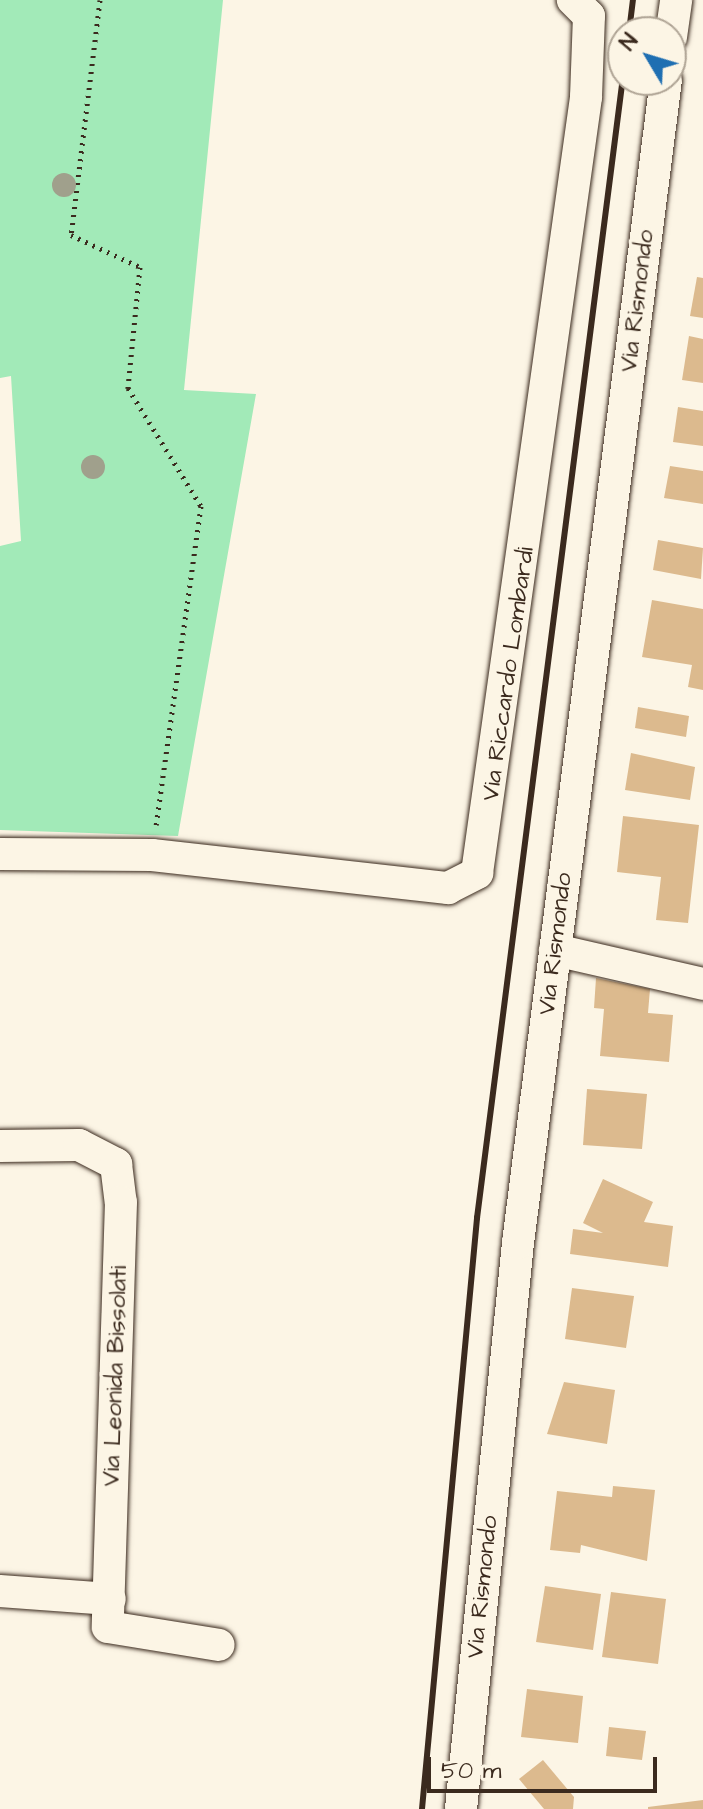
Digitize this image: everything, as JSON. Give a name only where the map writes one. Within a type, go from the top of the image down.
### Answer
[{"type":"street","name":"Via Riccardo Lombardi","points":[[0,854],[152,855],[435,887],[463,885],[477,873],[586,97],[589,16],[573,0]]},
{"type":"street","name":"Via Rismondo","points":[[461,1809],[555,950],[664,96]]},
{"type":"street","points":[[555,950],[703,984]]},
{"type":"street","name":"Via Leonida Bissolati","points":[[0,1146],[79,1145],[116,1164],[110,1599]]},
{"type":"street","points":[[0,1591],[110,1599],[108,1627],[219,1645]]},
{"type":"path","points":[[100,0],[71,235],[140,267],[128,388],[201,506],[152,855]]},
{"type":"green space","points":[[0,0],[223,0],[184,390],[256,394],[178,836],[0,830],[0,546],[21,541],[11,376],[0,378]]},
{"type":"building","points":[[697,277],[703,278],[703,318],[690,316]]},
{"type":"building","points":[[689,336],[703,339],[703,383],[682,380]]},
{"type":"building","points":[[678,407],[703,411],[703,446],[673,442]]},
{"type":"building","points":[[670,466],[703,471],[703,504],[664,498]]},
{"type":"building","points":[[658,540],[703,548],[701,579],[653,570]]},
{"type":"building","points":[[652,600],[703,609],[703,690],[688,687],[692,665],[642,657]]},
{"type":"building","points":[[638,707],[689,716],[686,737],[635,728]]},
{"type":"building","points":[[631,753],[695,767],[690,800],[625,790]]},
{"type":"building","points":[[623,816],[699,825],[688,923],[656,920],[661,877],[617,872]]},
{"type":"building","points":[[596,978],[650,989],[648,1013],[673,1015],[669,1062],[600,1056],[604,1009],[594,1008]]},
{"type":"building","points":[[587,1089],[647,1094],[642,1149],[583,1145]]},
{"type":"building","points":[[603,1179],[653,1202],[644,1222],[673,1226],[668,1267],[570,1254],[573,1229],[603,1233],[583,1223]]},
{"type":"building","points":[[572,1288],[634,1296],[626,1348],[565,1339]]},
{"type":"building","points":[[564,1382],[615,1390],[607,1444],[547,1434]]},
{"type":"building","points":[[613,1486],[655,1490],[647,1561],[581,1545],[580,1553],[550,1550],[557,1491],[612,1497]]},
{"type":"building","points":[[545,1586],[601,1594],[593,1650],[536,1642]]},
{"type":"building","points":[[611,1592],[666,1599],[658,1664],[602,1657]]},
{"type":"building","points":[[527,1689],[583,1696],[578,1743],[521,1737]]},
{"type":"building","points":[[609,1727],[646,1731],[642,1760],[606,1756]]},
{"type":"building","points":[[543,1760],[574,1797],[573,1809],[544,1809],[519,1779]]},
{"type":"building","points":[[703,1800],[703,1809],[648,1809],[648,1807]]},
{"type":"railway","points":[[631,16],[633,0]]},
{"type":"railway","points":[[422,1809],[477,1218],[620,96]]}]
